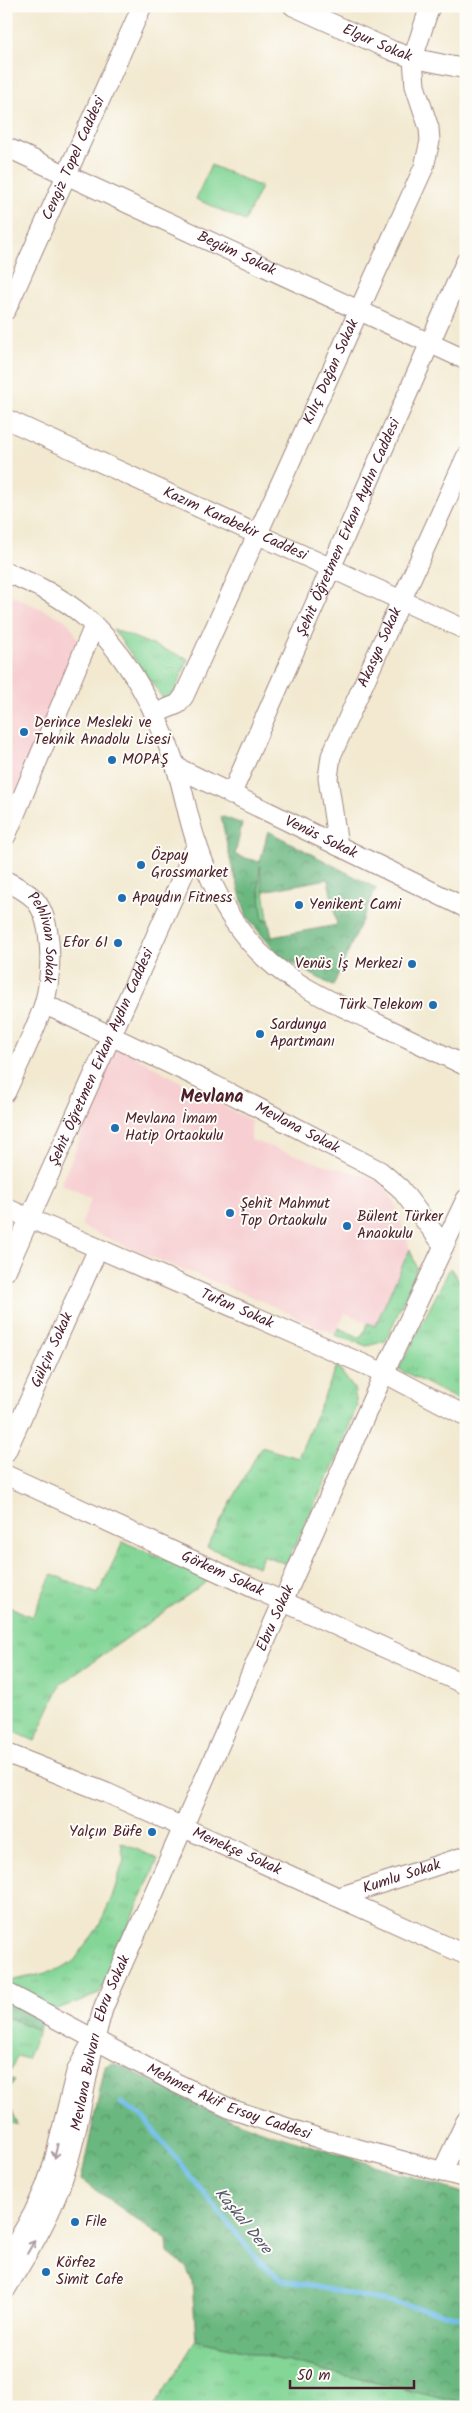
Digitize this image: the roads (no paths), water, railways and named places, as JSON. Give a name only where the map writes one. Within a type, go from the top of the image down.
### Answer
[{"type":"street","name":"Cengiz Topel Caddesi","points":[[6,310],[142,6]]},
{"type":"street","name":"Elgur Sokak","points":[[293,6],[378,45],[413,58],[466,69]]},
{"type":"street","name":"Kılıç Doğan Sokak","points":[[154,714],[178,704],[184,696],[357,310],[424,167],[430,141],[429,128],[415,86],[413,58],[430,6]]},
{"type":"street","name":"Begüm Sokak","points":[[6,147],[466,360]]},
{"type":"street","name":"Şehit Öğretmen Erkan Aydın Caddesi","points":[[231,795],[466,261]]},
{"type":"street","name":"Kazım Karabekir Caddesi","points":[[6,420],[466,630]]},
{"type":"street","name":"Akasya Sokak","points":[[338,846],[328,778],[331,756],[466,457]]},
{"type":"street","points":[[6,572],[65,602],[94,626],[116,650],[154,714],[176,767],[197,844],[216,890],[235,923],[269,963],[302,986],[466,1066]]},
{"type":"street","points":[[6,836],[94,626]]},
{"type":"street","name":"Venüs Sokak","points":[[176,767],[466,908]]},
{"type":"street","name":"Şehit Öğretmen Erkan Aydın Caddesi","points":[[6,1271],[197,844]]},
{"type":"street","name":"Pehlivan Sokak","points":[[6,881],[35,900],[46,926],[50,957],[49,983],[44,1004],[6,1092]]},
{"type":"street","name":"Mevlana Sokak","points":[[44,1004],[214,1084],[380,1171],[400,1188],[444,1246]]},
{"type":"street","name":"Ebru Sokak","points":[[94,2039],[104,2006],[184,1829],[384,1373],[466,1199]]},
{"type":"street","name":"Tufan Sokak","points":[[6,1208],[384,1373],[466,1416]]},
{"type":"street","name":"Gülçin Sokak","points":[[6,1452],[98,1249]]},
{"type":"street","name":"Görkem Sokak","points":[[6,1475],[285,1600],[466,1685]]},
{"type":"street","name":"Menekşe Sokak","points":[[6,1753],[107,1793],[466,1955]]},
{"type":"street","name":"Kumlu Sokak","points":[[339,1897],[466,1856]]},
{"type":"street","name":"Mehmet Akif Ersoy Caddesi","points":[[6,1992],[231,2109],[321,2139],[466,2178]]},
{"type":"street","name":"Mevlana Bulvarı","points":[[6,2261],[33,2214],[45,2188],[53,2165],[76,2072],[94,2039]]},
{"type":"street","name":"Mevlana Bulvarı","points":[[6,2289],[46,2222],[63,2179],[88,2077],[94,2039]]},
{"type":"street","points":[[442,2172],[466,2121]]},
{"type":"waterway","name":"Kaşkal Dere","points":[[121,2103],[142,2116],[260,2263],[283,2280],[466,2318]]},
{"type":"place","name":"Derince Mesleki ve Teknik Anadolu Lisesi","points":[[24,732]]},
{"type":"place","name":"MOPAŞ","points":[[112,760]]},
{"type":"place","name":"Özpay Grossmarket","points":[[141,865]]},
{"type":"place","name":"Apaydın Fitness","points":[[122,898]]},
{"type":"place","name":"Yenikent Cami","points":[[299,905]]},
{"type":"place","name":"Efor 61","points":[[118,943]]},
{"type":"place","name":"Venüs İş Merkezi","points":[[412,964]]},
{"type":"place","name":"Türk Telekom","points":[[433,1005]]},
{"type":"place","name":"Sardunya Apartmanı","points":[[260,1034]]},
{"type":"place","name":"Mevlana İmam Hatip Ortaokulu","points":[[115,1128]]},
{"type":"place","name":"Şehit Mahmut Top Ortaokulu","points":[[230,1213]]},
{"type":"place","name":"Bülent Türker Anaokulu","points":[[347,1226]]},
{"type":"place","name":"Yalçın Büfe","points":[[152,1832]]},
{"type":"place","name":"File","points":[[75,2222]]},
{"type":"place","name":"Körfez Simit Cafe","points":[[46,2272]]},
{"type":"district","name":"Mevlana","points":[[212,1097]]}]
